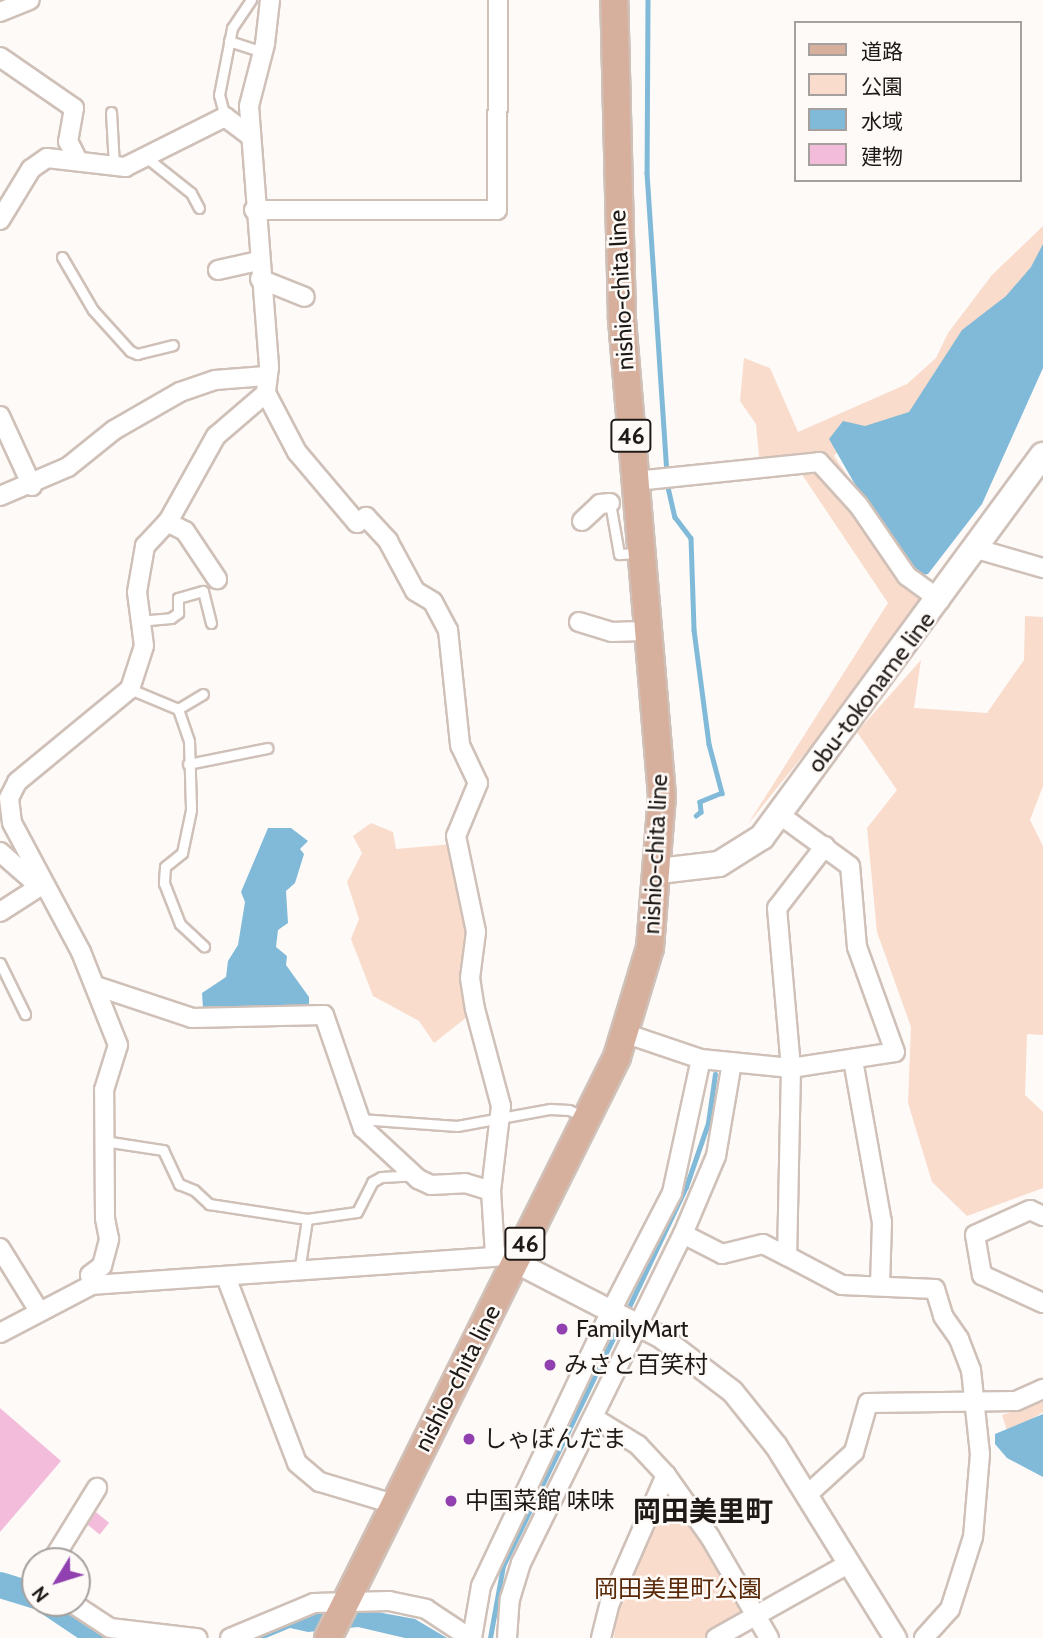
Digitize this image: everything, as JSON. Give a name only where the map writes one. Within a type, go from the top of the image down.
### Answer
[{"type":"main road","name":"nishio-chita line","points":[[328,1638],[394,1504],[505,1259],[589,1118],[627,1034],[650,948],[659,871],[662,796],[649,631],[639,553],[617,211],[614,0]]},
{"type":"main road","name":"obu-tokoname line","points":[[659,871],[719,864],[741,854],[780,815],[940,600],[1043,455]]},
{"type":"street","points":[[0,12],[30,0]]},
{"type":"street","points":[[92,1284],[90,1275],[102,1266],[109,1239],[104,1090],[118,1045],[96,986],[66,921],[40,882],[39,870],[7,810],[17,782],[130,689],[144,646],[138,621],[140,559],[145,545],[167,522],[216,436],[266,384],[269,367],[249,135],[253,83],[262,52],[270,0]]},
{"type":"street","points":[[254,210],[497,210],[498,0]]},
{"type":"street","points":[[0,57],[74,108],[68,141],[77,159]]},
{"type":"street","points":[[0,220],[35,164],[47,158],[77,159],[114,168],[147,158],[225,117],[249,135]]},
{"type":"street","points":[[218,270],[258,261]]},
{"type":"street","points":[[260,279],[305,297]]},
{"type":"street","points":[[0,496],[32,486],[180,392],[218,380],[266,384]]},
{"type":"street","points":[[266,384],[297,452],[357,523],[366,517],[388,541],[415,591],[433,602],[449,630],[460,745],[478,783],[456,836],[476,932],[470,978],[501,1107],[491,1191],[505,1259]]},
{"type":"street","points":[[0,416],[32,486]]},
{"type":"street","points":[[636,481],[819,462],[859,506],[907,576],[940,600]]},
{"type":"street","points":[[582,520],[600,504],[610,503]]},
{"type":"street","points":[[167,522],[185,531],[216,579]]},
{"type":"street","points":[[976,549],[1043,568]]},
{"type":"street","points":[[579,622],[612,632],[649,631]]},
{"type":"street","points":[[627,1034],[703,1060],[791,1068],[895,1052],[857,947],[850,866],[780,815]]},
{"type":"street","points":[[787,1256],[791,1068],[777,908],[825,846]]},
{"type":"street","points":[[0,852],[32,879],[40,882]]},
{"type":"street","points":[[0,912],[40,882]]},
{"type":"street","points":[[96,986],[192,1018],[324,1015],[363,1128],[416,1177],[431,1185],[465,1184],[491,1191]]},
{"type":"street","points":[[507,1638],[510,1599],[521,1563],[594,1418],[625,1318],[673,1193],[703,1060]]},
{"type":"street","points":[[853,1060],[882,1222],[880,1286]]},
{"type":"street","points":[[230,1638],[314,1603],[390,1601],[426,1609],[471,1638],[481,1586],[625,1318],[683,1234],[716,1156],[728,1062]]},
{"type":"street","points":[[1043,1216],[1030,1210],[975,1235],[982,1275],[1043,1303]]},
{"type":"street","points":[[683,1234],[722,1254],[763,1244],[842,1285],[935,1289],[943,1316],[959,1339],[971,1370],[980,1454],[969,1560],[950,1609],[924,1638]]},
{"type":"street","points":[[0,1248],[39,1311]]},
{"type":"street","points":[[0,1333],[92,1284],[505,1259],[625,1318],[685,1352],[732,1391],[763,1428],[895,1638]]},
{"type":"street","points":[[226,1277],[297,1462],[320,1482],[394,1504]]},
{"type":"street","points":[[807,1495],[854,1452],[868,1403],[1016,1401],[1043,1389]]},
{"type":"street","points":[[594,1418],[638,1445],[666,1475],[759,1617],[769,1638]]},
{"type":"street","points":[[601,1638],[610,1603],[666,1475]]},
{"type":"street","points":[[61,1547],[97,1489]]},
{"type":"street","points":[[716,1638],[759,1617],[848,1564]]},
{"type":"street","points":[[91,1616],[110,1628],[197,1638]]},
{"type":"lane","points":[[225,117],[219,95],[229,41],[232,28],[250,0]]},
{"type":"lane","points":[[229,41],[262,52]]},
{"type":"lane","points":[[111,112],[114,168]]},
{"type":"lane","points":[[147,158],[191,194],[199,208]]},
{"type":"lane","points":[[62,257],[93,310],[130,351],[137,354],[173,345]]},
{"type":"lane","points":[[610,503],[619,554],[639,553]]},
{"type":"lane","points":[[138,621],[172,618],[178,613],[178,598],[203,591],[211,623]]},
{"type":"lane","points":[[130,689],[178,709],[189,741],[191,810],[187,838],[182,853],[165,867],[164,883],[180,924],[204,946]]},
{"type":"lane","points":[[178,709],[203,694]]},
{"type":"lane","points":[[188,764],[267,748]]},
{"type":"lane","points":[[0,963],[25,1014]]},
{"type":"lane","points":[[360,1119],[457,1126],[561,1109],[589,1118]]},
{"type":"lane","points":[[104,1141],[163,1150],[179,1184],[194,1190],[209,1204],[307,1219],[357,1212],[372,1182],[381,1177],[416,1177]]},
{"type":"lane","points":[[392,1183],[416,1177]]},
{"type":"lane","points":[[299,1270],[307,1219]]},
{"type":"green space","points":[[1043,226],[1043,254],[901,428],[847,441],[834,456],[930,598],[748,824],[888,603],[797,467],[760,467],[756,424],[740,401],[744,358],[770,368],[798,432],[907,384],[936,358],[948,333],[992,275]]},
{"type":"green space","points":[[1025,616],[1043,617],[1043,786],[1030,820],[1043,846],[1043,1035],[1027,1034],[1025,1095],[1043,1112],[1043,1188],[967,1216],[932,1182],[908,1103],[911,1027],[877,932],[867,828],[897,790],[857,732],[921,660],[914,708],[987,713],[1024,660]]},
{"type":"green space","points":[[371,823],[393,832],[396,849],[453,844],[480,922],[472,1013],[434,1043],[419,1021],[373,996],[351,939],[359,919],[347,882],[362,853],[353,836]]},
{"type":"green space","points":[[1043,1402],[1043,1412],[1008,1434],[1002,1415]]},
{"type":"green space","name":"岡田美里町公園","points":[[670,1496],[680,1501],[750,1615],[704,1638],[614,1638],[617,1611],[663,1502]]},
{"type":"water","points":[[1043,244],[1043,368],[982,504],[928,574],[917,576],[880,528],[829,439],[843,421],[865,426],[909,412],[962,330],[1006,296],[1031,267]]},
{"type":"water","points":[[268,828],[291,828],[308,841],[300,849],[304,854],[295,883],[286,891],[288,923],[278,930],[276,947],[287,956],[286,965],[309,997],[309,1006],[203,1008],[202,993],[226,977],[228,961],[238,945],[245,902],[241,892]]},
{"type":"water","points":[[1043,1414],[1043,1477],[1007,1458],[995,1444],[995,1434]]},
{"type":"water","points":[[317,1608],[361,1609],[415,1619],[447,1638],[405,1638],[358,1627],[308,1632],[290,1628],[266,1638],[244,1638]]},
{"type":"building","points":[[0,1408],[61,1461],[0,1532]]},
{"type":"building","points":[[92,1509],[109,1523],[100,1535],[83,1521]]},
{"type":"waterway","points":[[648,0],[647,173],[667,474]]},
{"type":"waterway","points":[[667,483],[675,517],[691,538],[694,630],[709,744],[722,793],[700,802],[701,812],[696,816]]},
{"type":"waterway","points":[[627,1311],[686,1187],[708,1123],[715,1074]]},
{"type":"waterway","points":[[490,1638],[503,1566],[621,1322]]},
{"type":"waterway","points":[[0,1585],[21,1592]]},
{"type":"waterway","points":[[70,1617],[101,1638]]},
{"type":"place","name":"FamilyMart","points":[[562,1329]]},
{"type":"place","name":"みさと百笑村","points":[[550,1365]]},
{"type":"place","name":"しゃぼんだま","points":[[469,1439]]},
{"type":"place","name":"中国菜館 味味","points":[[451,1501]]},
{"type":"district","name":"岡田美里町","points":[[703,1511]]}]
